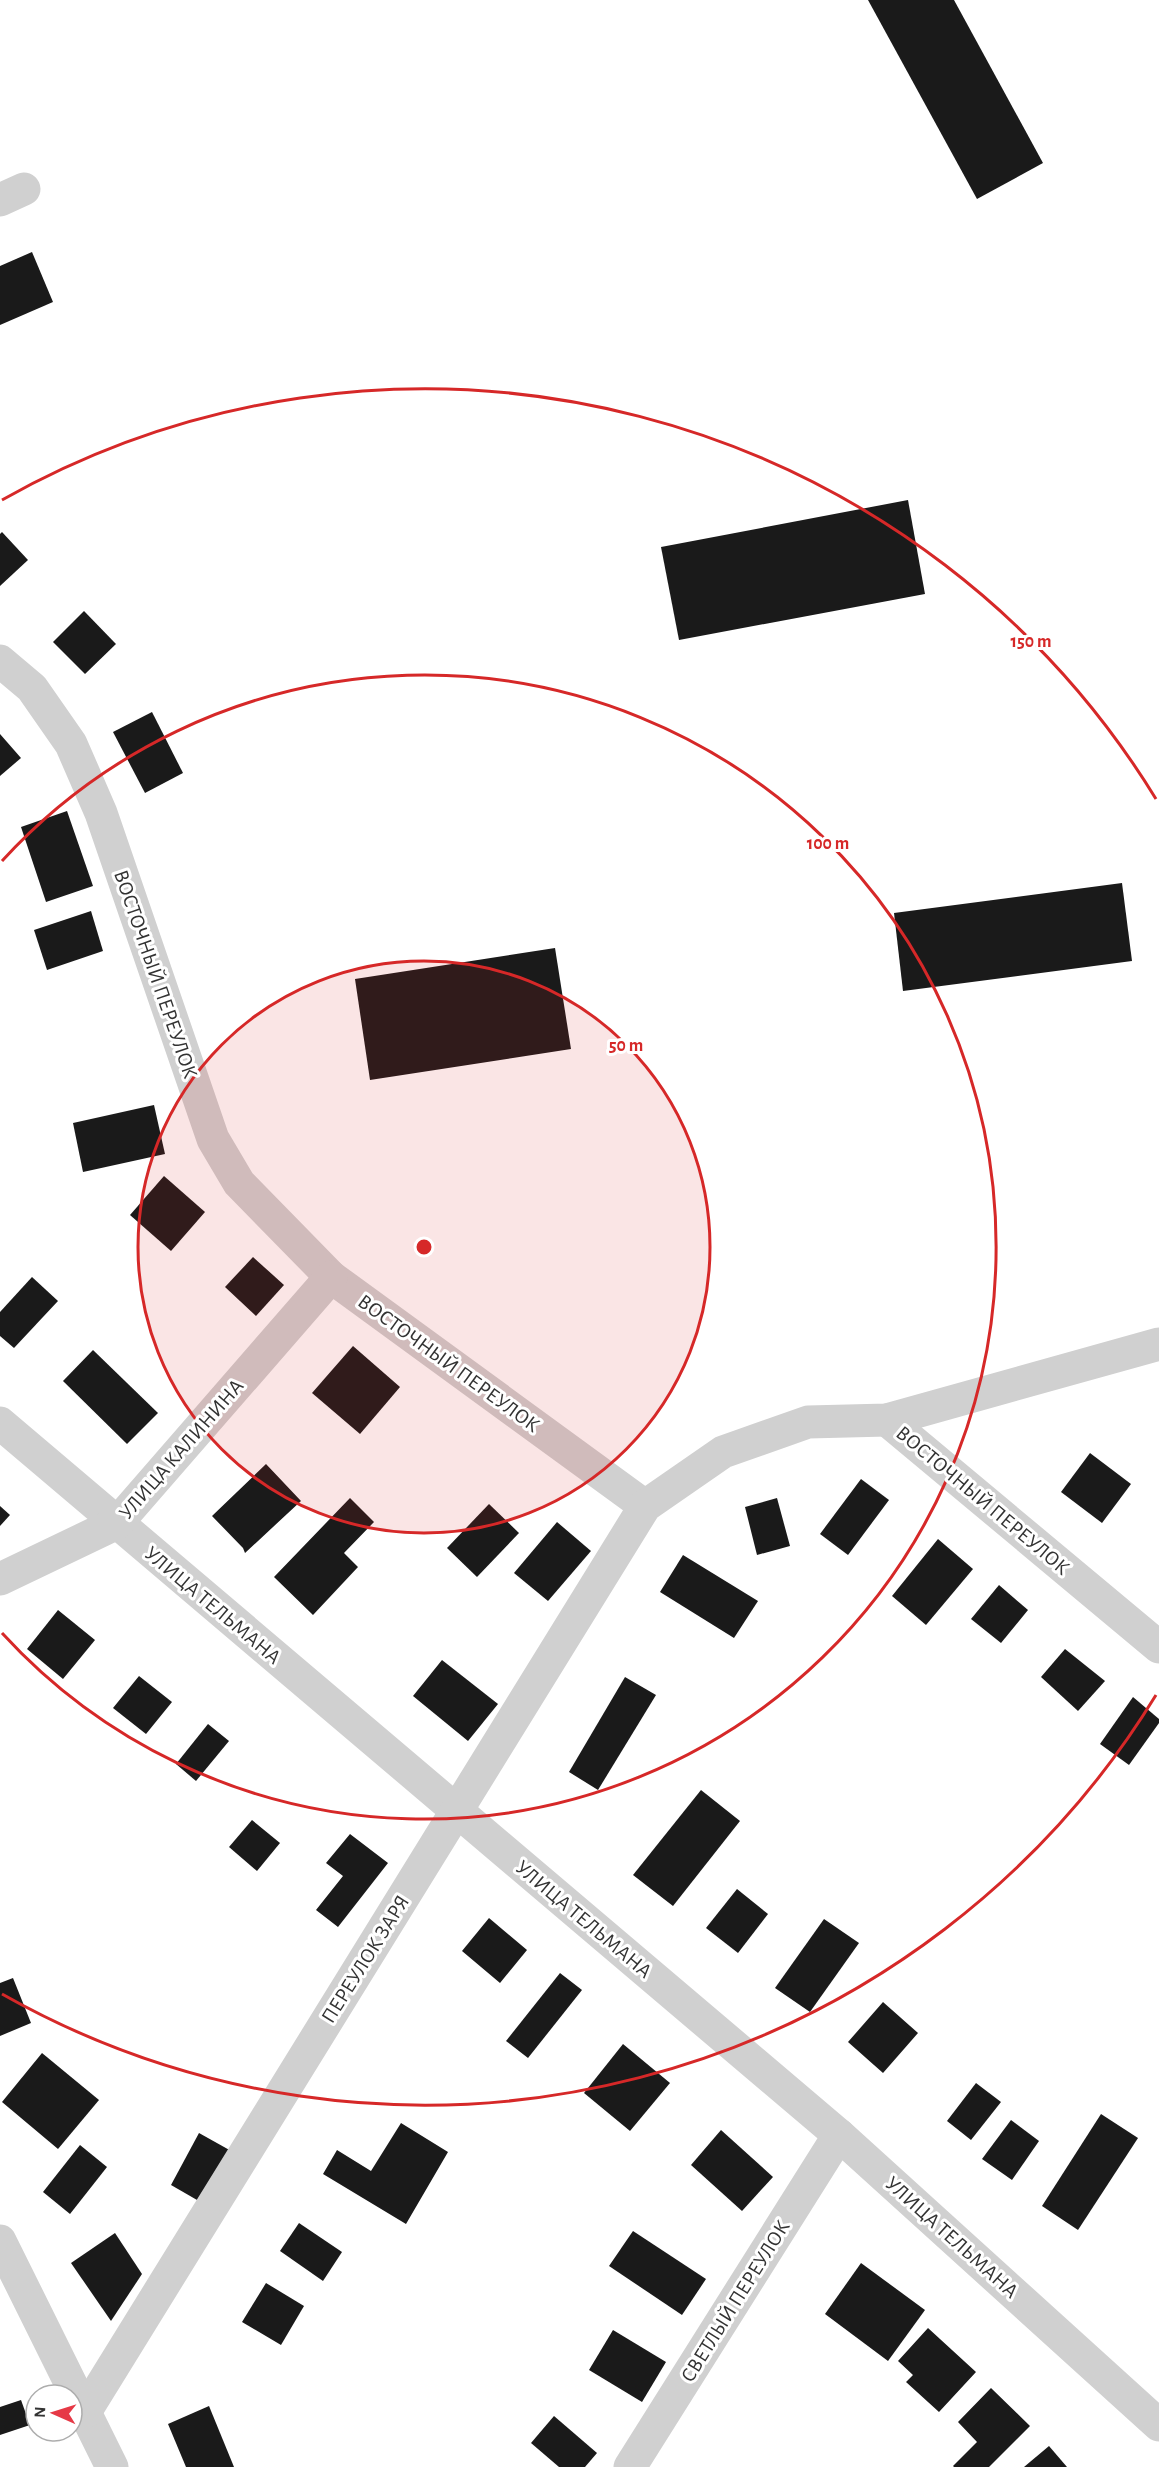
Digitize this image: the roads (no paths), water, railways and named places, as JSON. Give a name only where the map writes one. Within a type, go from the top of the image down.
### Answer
[{"type":"street","name":"ВОСТОЧНЫЙ ПЕРЕУЛОК","points":[[0,661],[32,688],[71,744],[101,813],[213,1139],[239,1183],[331,1278],[645,1506],[723,1452],[734,1448],[808,1422],[887,1420],[1159,1647]]},
{"type":"street","name":"УЛИЦА КАЛИНИНА","points":[[0,1580],[117,1523],[331,1278]]},
{"type":"street","points":[[887,1420],[1159,1344]]},
{"type":"street","name":"УЛИЦА ТЕЛЬМАНА","points":[[0,1423],[839,2135],[1159,2425]]},
{"type":"street","name":"ПЕРЕУЛОК ЗАРЯ","points":[[85,2412],[645,1506]]},
{"type":"street","name":"СВЕТЛЫЙ ПЕРЕУЛОК","points":[[630,2467],[839,2135]]},
{"type":"street","points":[[0,2241],[112,2467]]}]
